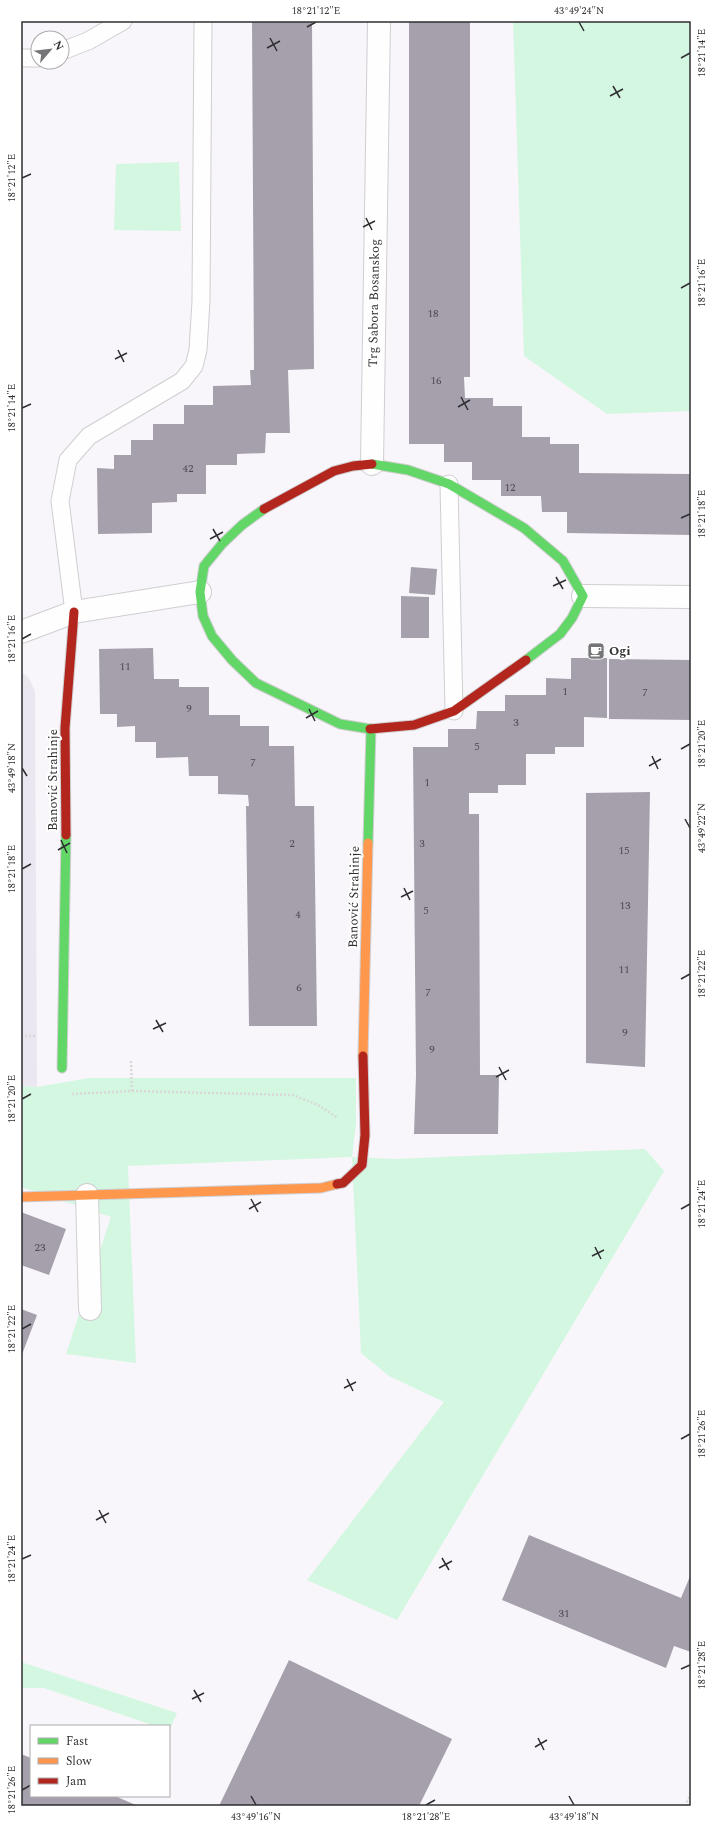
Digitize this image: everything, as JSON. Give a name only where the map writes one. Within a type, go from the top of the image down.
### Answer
[{"type":"street","name":"Trg Sabora Bosanskog","points":[[372,464],[379,21]]},
{"type":"street","points":[[372,464],[408,470],[449,484],[524,528],[563,562],[583,596],[572,618],[560,634],[513,671],[454,711],[414,725],[371,729],[340,724],[256,682],[232,660],[212,636],[203,616],[200,592],[204,566],[222,544],[242,525],[270,504],[334,471],[353,466],[372,464]]},
{"type":"street","points":[[21,632],[74,612],[200,592]]},
{"type":"street","points":[[583,596],[691,597]]},
{"type":"street","name":"Banović Strahinje","points":[[62,1068],[66,845],[65,728],[74,612]]},
{"type":"street","name":"Banović Strahinje","points":[[21,1197],[321,1188],[343,1183],[362,1164],[365,1135],[363,1065],[371,729]]},
{"type":"street","points":[[87,1195],[90,1309]]},
{"type":"lane","points":[[70,48],[88,41],[122,21]]},
{"type":"lane","points":[[74,612],[60,501],[68,460],[89,436],[182,381],[194,366],[198,350],[201,301],[203,21]]},
{"type":"lane","points":[[449,484],[454,711]]},
{"type":"path","points":[[131,1061],[132,1091]]},
{"type":"path","points":[[62,1068],[64,1094],[132,1091],[293,1095],[318,1106],[365,1135]]},
{"type":"path","points":[[685,1806],[691,1793]]},
{"type":"shaded area","points":[[21,672],[28,677],[35,691],[37,1087],[21,1086]]},
{"type":"green space","points":[[513,21],[691,21],[691,411],[607,414],[524,356]]},
{"type":"green space","points":[[179,162],[181,231],[114,230],[116,164]]},
{"type":"green space","points":[[89,1078],[356,1078],[356,1125],[352,1157],[128,1166],[136,1363],[66,1354],[111,1217],[21,1187],[21,1086],[37,1087]]},
{"type":"green space","points":[[645,1149],[664,1171],[397,1620],[307,1580],[444,1402],[389,1376],[361,1353],[352,1157],[393,1159]]},
{"type":"green space","points":[[21,1662],[177,1713],[170,1729],[170,1725],[152,1725],[44,1688],[21,1688]]},
{"type":"building","points":[[252,21],[312,21],[314,369],[288,370],[290,433],[266,433],[265,453],[237,454],[237,465],[206,465],[206,494],[177,494],[177,502],[152,503],[152,533],[98,534],[97,468],[114,469],[114,455],[131,455],[131,440],[153,440],[153,424],[184,424],[184,405],[213,405],[213,386],[251,385],[250,370],[254,370]]},
{"type":"building","points":[[409,21],[470,21],[470,377],[464,377],[465,398],[493,398],[493,406],[522,406],[522,437],[550,437],[550,444],[579,444],[579,473],[691,474],[691,535],[567,533],[567,512],[542,512],[541,496],[501,496],[501,480],[472,480],[472,462],[444,462],[444,444],[409,444]]},
{"type":"building","points":[[411,567],[437,569],[435,595],[409,593]]},
{"type":"building","points":[[401,596],[429,597],[429,638],[401,638]]},
{"type":"building","points":[[153,648],[154,679],[179,679],[179,687],[209,687],[209,715],[240,715],[240,726],[269,726],[269,746],[294,746],[295,806],[314,806],[317,1026],[249,1026],[246,806],[249,806],[248,795],[218,794],[218,776],[189,776],[188,757],[156,758],[156,742],[135,742],[135,726],[117,727],[117,714],[100,714],[99,649]]},
{"type":"building","points":[[571,658],[607,658],[607,718],[584,717],[584,747],[555,747],[555,754],[526,754],[526,785],[498,785],[498,793],[469,793],[469,814],[479,814],[480,1075],[499,1075],[498,1134],[414,1134],[416,1075],[413,747],[448,747],[448,729],[476,729],[477,711],[505,711],[505,695],[546,695],[546,678],[571,679]]},
{"type":"building","points":[[609,659],[691,660],[691,720],[609,719]]},
{"type":"building","points":[[650,792],[645,1067],[586,1063],[586,793]]},
{"type":"building","points":[[21,1212],[66,1229],[49,1275],[21,1265]]},
{"type":"building","points":[[21,1309],[37,1315],[21,1357]]},
{"type":"building","points":[[529,1535],[681,1598],[691,1574],[691,1652],[674,1646],[666,1668],[502,1600]]},
{"type":"building","points":[[289,1660],[452,1739],[419,1806],[219,1806]]},
{"type":"building","points":[[21,1754],[30,1758],[30,1797],[117,1797],[138,1806],[21,1806]]},
{"type":"traffic: fast","points":[[372,464],[408,470],[449,484],[524,528],[563,561],[583,596],[572,618],[560,634],[526,660]]},
{"type":"traffic: fast","points":[[264,509],[242,525],[222,544],[204,566],[200,592],[203,616],[212,636],[232,660],[256,683],[340,724],[370,729]]},
{"type":"traffic: fast","points":[[368,843],[371,729]]},
{"type":"traffic: fast","points":[[62,1068],[66,835]]},
{"type":"traffic: slow","points":[[363,1056],[368,843]]},
{"type":"traffic: slow","points":[[21,1197],[321,1188],[337,1184]]},
{"type":"traffic: jam","points":[[264,509],[334,471],[353,466],[372,464]]},
{"type":"traffic: jam","points":[[66,835],[65,728],[74,612]]},
{"type":"traffic: jam","points":[[370,729],[414,725],[454,711],[526,660]]},
{"type":"traffic: jam","points":[[337,1184],[343,1183],[362,1165],[365,1135],[363,1056]]},
{"type":"place","name":"Ogi","points":[[596,651]]}]
